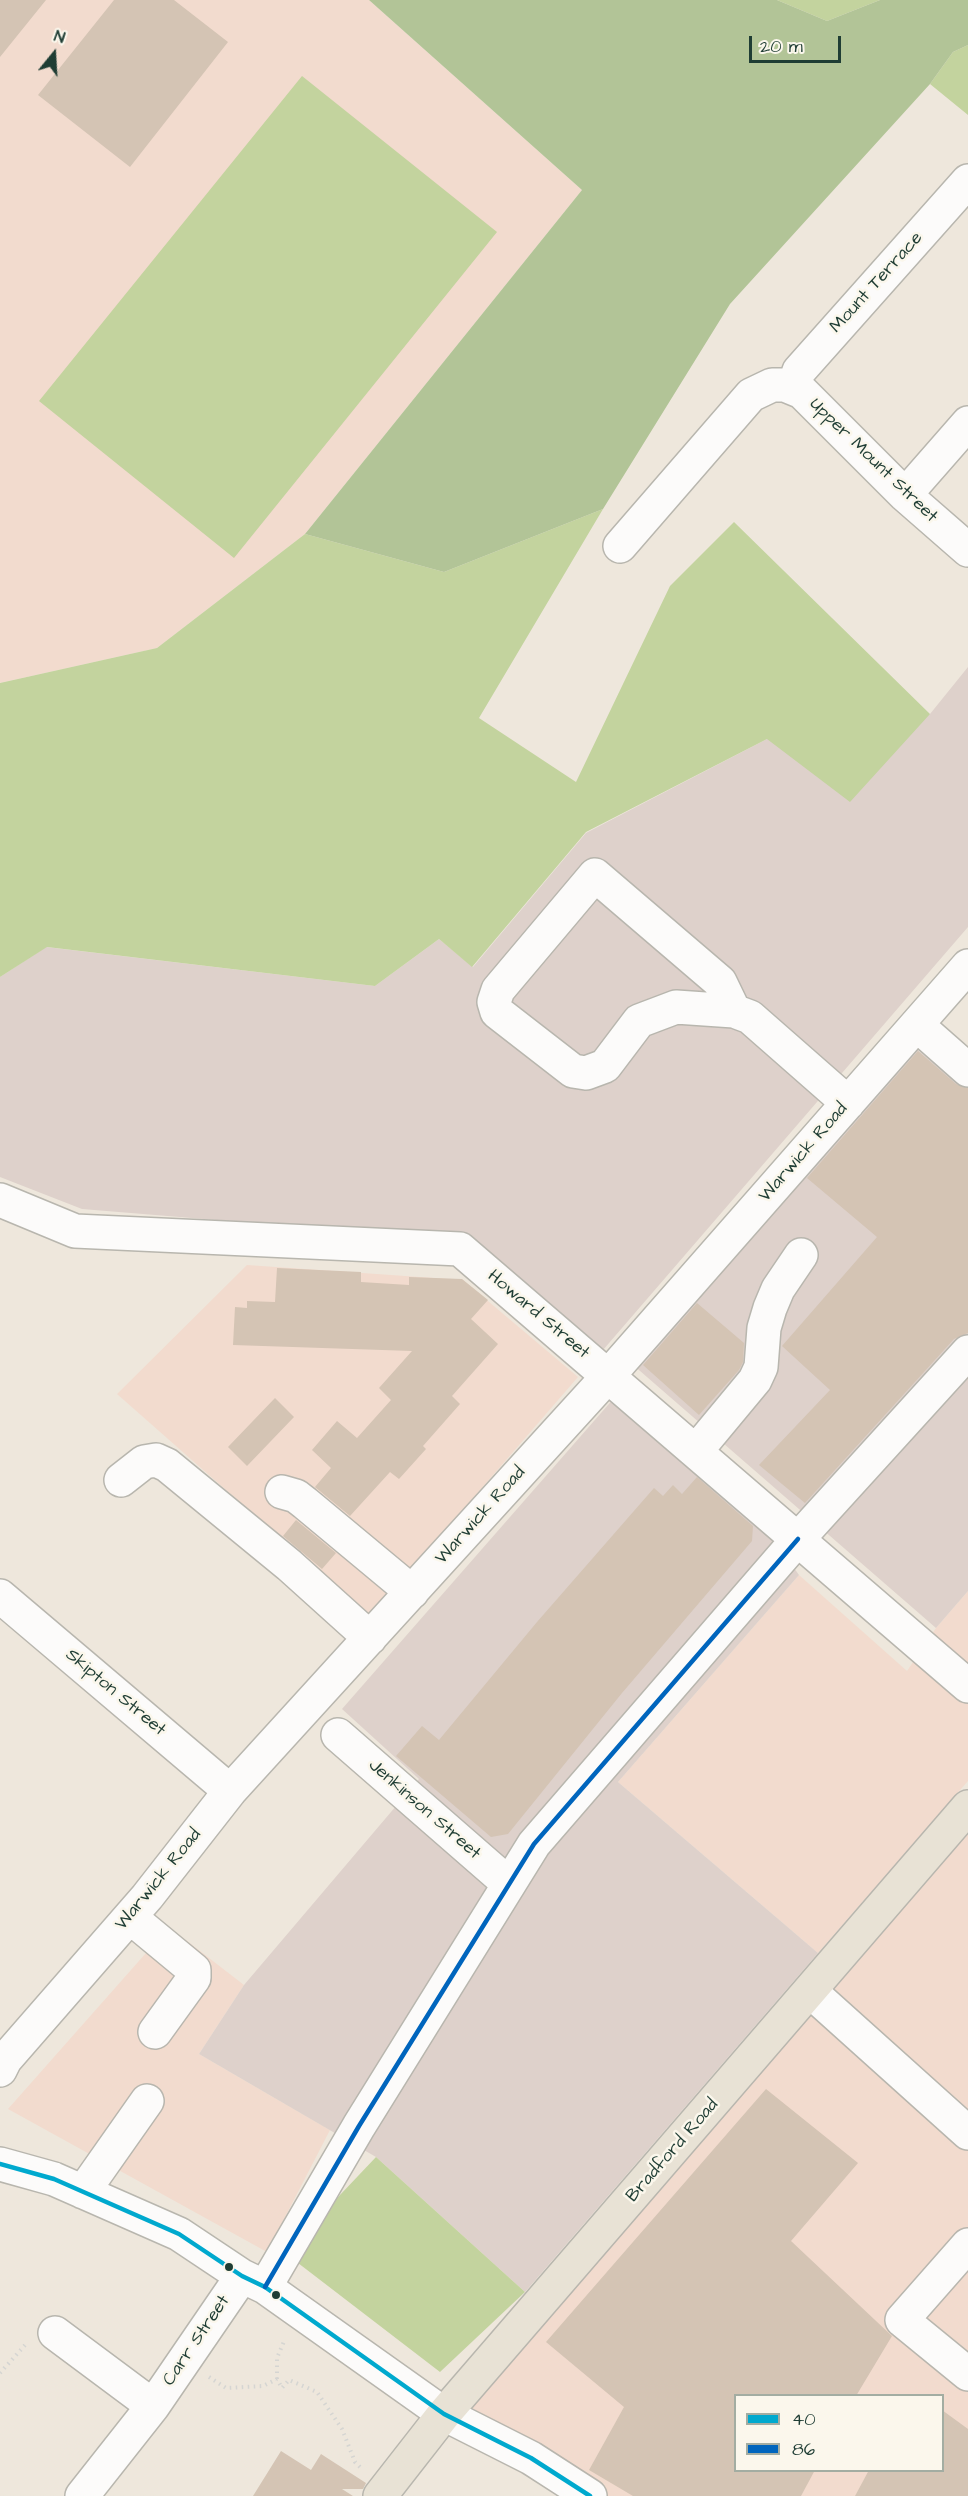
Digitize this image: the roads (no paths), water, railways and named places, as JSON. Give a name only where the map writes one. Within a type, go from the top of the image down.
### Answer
[{"type":"main road","name":"Bradford Road","points":[[381,2494],[444,2414],[968,1807]]},
{"type":"street","name":"Mount Terrace","points":[[789,388],[798,371],[968,181]]},
{"type":"street","points":[[620,546],[751,395],[789,388],[968,210]]},
{"type":"street","name":"Upper Mount Street","points":[[789,388],[968,550]]},
{"type":"street","points":[[905,495],[968,423]]},
{"type":"street","points":[[721,1001],[676,1007],[639,1021],[605,1066],[586,1074],[573,1071],[497,1012],[494,1002],[498,990],[595,875],[721,1001],[750,1017],[848,1103]]},
{"type":"street","name":"Warwick Road","points":[[0,2070],[5,2060],[130,1917],[230,1791],[609,1375],[968,966]]},
{"type":"street","points":[[918,1024],[968,1070]]},
{"type":"street","name":"Howard Street","points":[[0,1200],[75,1231],[460,1249],[968,1686]]},
{"type":"street","points":[[696,1451],[755,1380],[761,1367],[765,1328],[770,1308],[778,1289],[801,1255]]},
{"type":"street","name":"Carr Street","points":[[82,2496],[153,2406],[184,2360],[254,2281],[359,2126],[534,1844],[798,1539],[968,1352]]},
{"type":"street","points":[[121,1480],[144,1462],[156,1460],[167,1465],[288,1565],[370,1638]]},
{"type":"street","points":[[282,1492],[305,1503],[412,1592]]},
{"type":"street","name":"Skipton Street","points":[[0,1596],[230,1791]]},
{"type":"street","name":"Jenkinson Street","points":[[338,1735],[509,1884]]},
{"type":"street","points":[[130,1917],[194,1970],[194,1978],[155,2032]]},
{"type":"street","points":[[810,1991],[968,2133]]},
{"type":"street","points":[[83,2192],[147,2101]]},
{"type":"street","points":[[0,2164],[54,2180],[179,2234],[299,2311],[444,2414],[531,2458],[590,2496]]},
{"type":"street","points":[[968,2245],[902,2320],[968,2374]]},
{"type":"street","name":"Carr Street","points":[[55,2333],[153,2406]]}]
